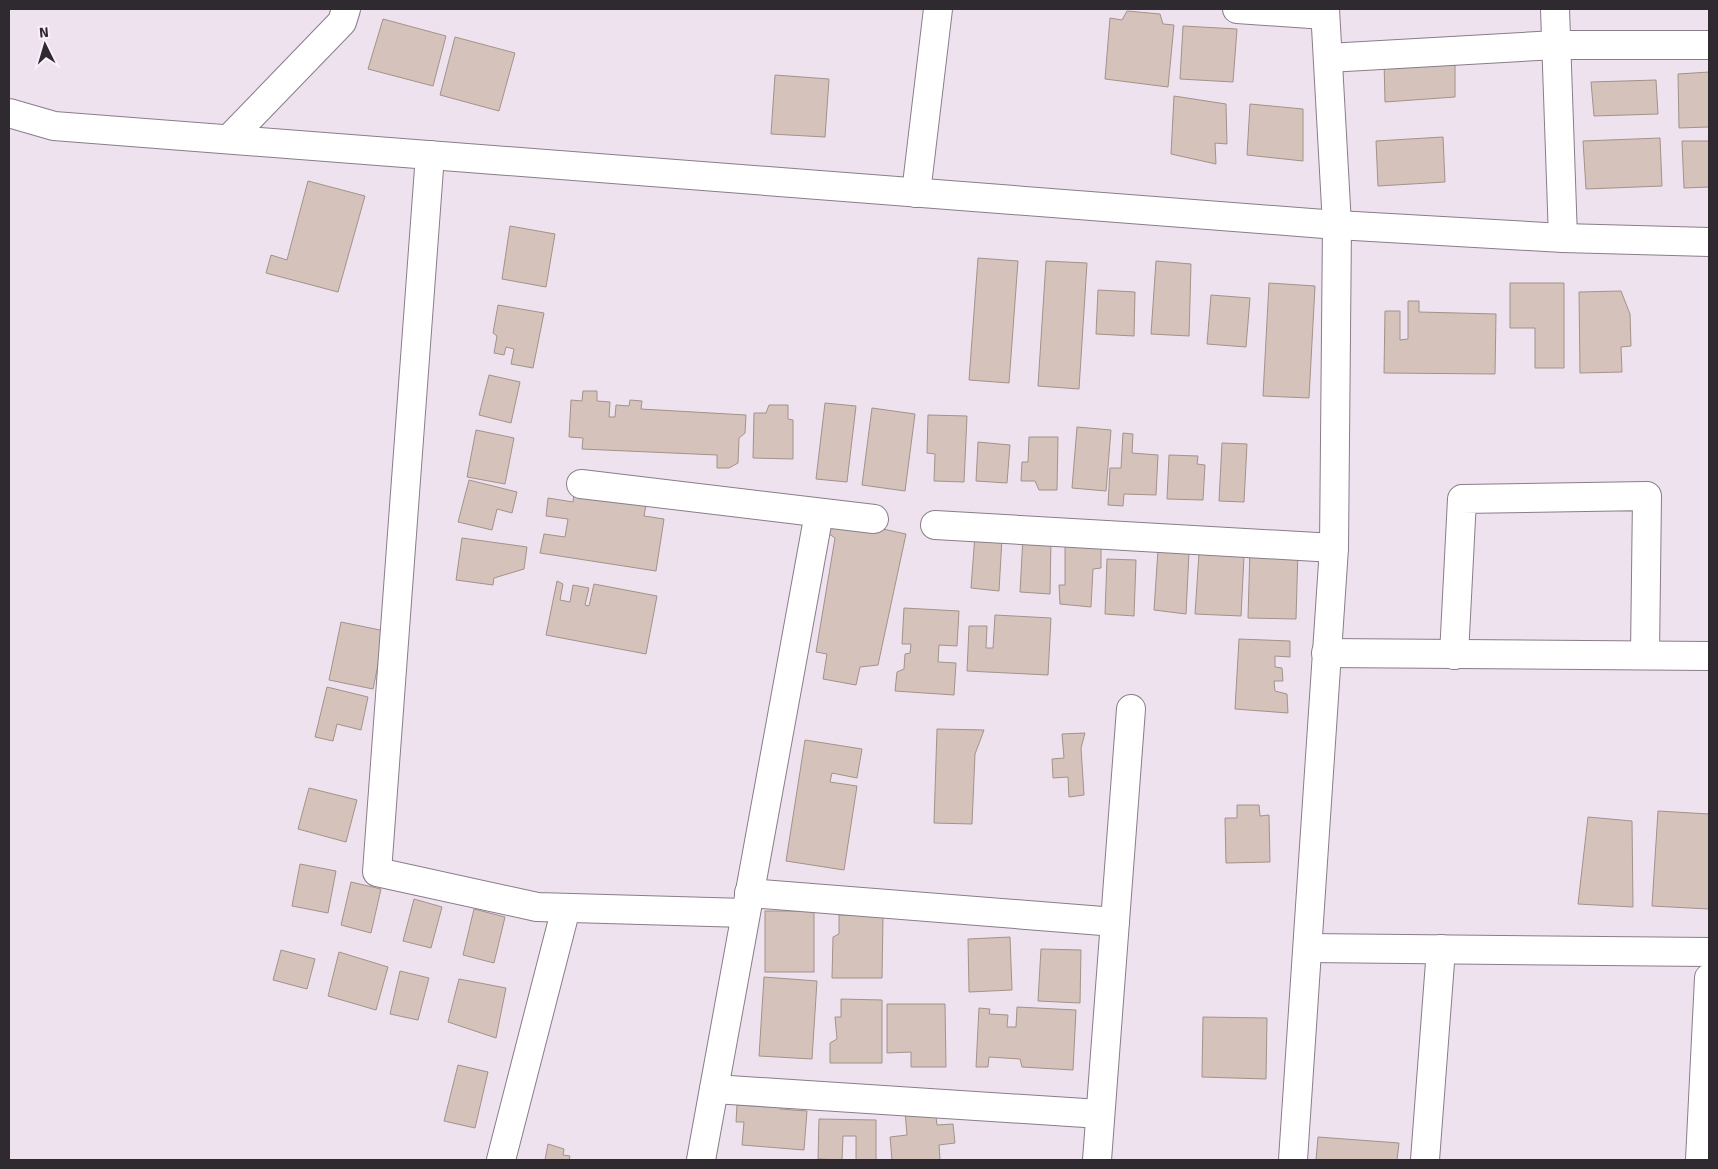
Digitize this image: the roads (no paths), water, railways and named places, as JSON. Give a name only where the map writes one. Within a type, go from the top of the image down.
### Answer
[{"type":"street","points":[[229,140],[342,22],[346,9]]},
{"type":"street","points":[[916,193],[938,9]]},
{"type":"street","points":[[1237,9],[1325,12],[1337,225],[1334,548],[1293,1160]]},
{"type":"street","points":[[1555,9],[1563,238]]},
{"type":"street","points":[[1328,58],[1556,45],[1709,45]]},
{"type":"street","points":[[9,113],[54,126],[1337,225],[1563,238],[1709,242]]},
{"type":"street","points":[[430,155],[377,872],[537,907],[566,908],[747,903],[1115,922]]},
{"type":"street","points":[[581,484],[874,519]]},
{"type":"street","points":[[1454,655],[1462,499],[1647,496],[1645,655]]},
{"type":"street","points":[[701,1160],[819,513]]},
{"type":"street","points":[[935,525],[1334,548]]},
{"type":"street","points":[[1326,654],[1709,656]]},
{"type":"street","points":[[1097,1160],[1131,709]]},
{"type":"street","points":[[501,1160],[566,908]]},
{"type":"street","points":[[1308,948],[1709,952]]},
{"type":"street","points":[[1425,1160],[1441,949]]},
{"type":"street","points":[[1700,1160],[1709,978]]},
{"type":"street","points":[[714,1089],[1100,1114]]}]
